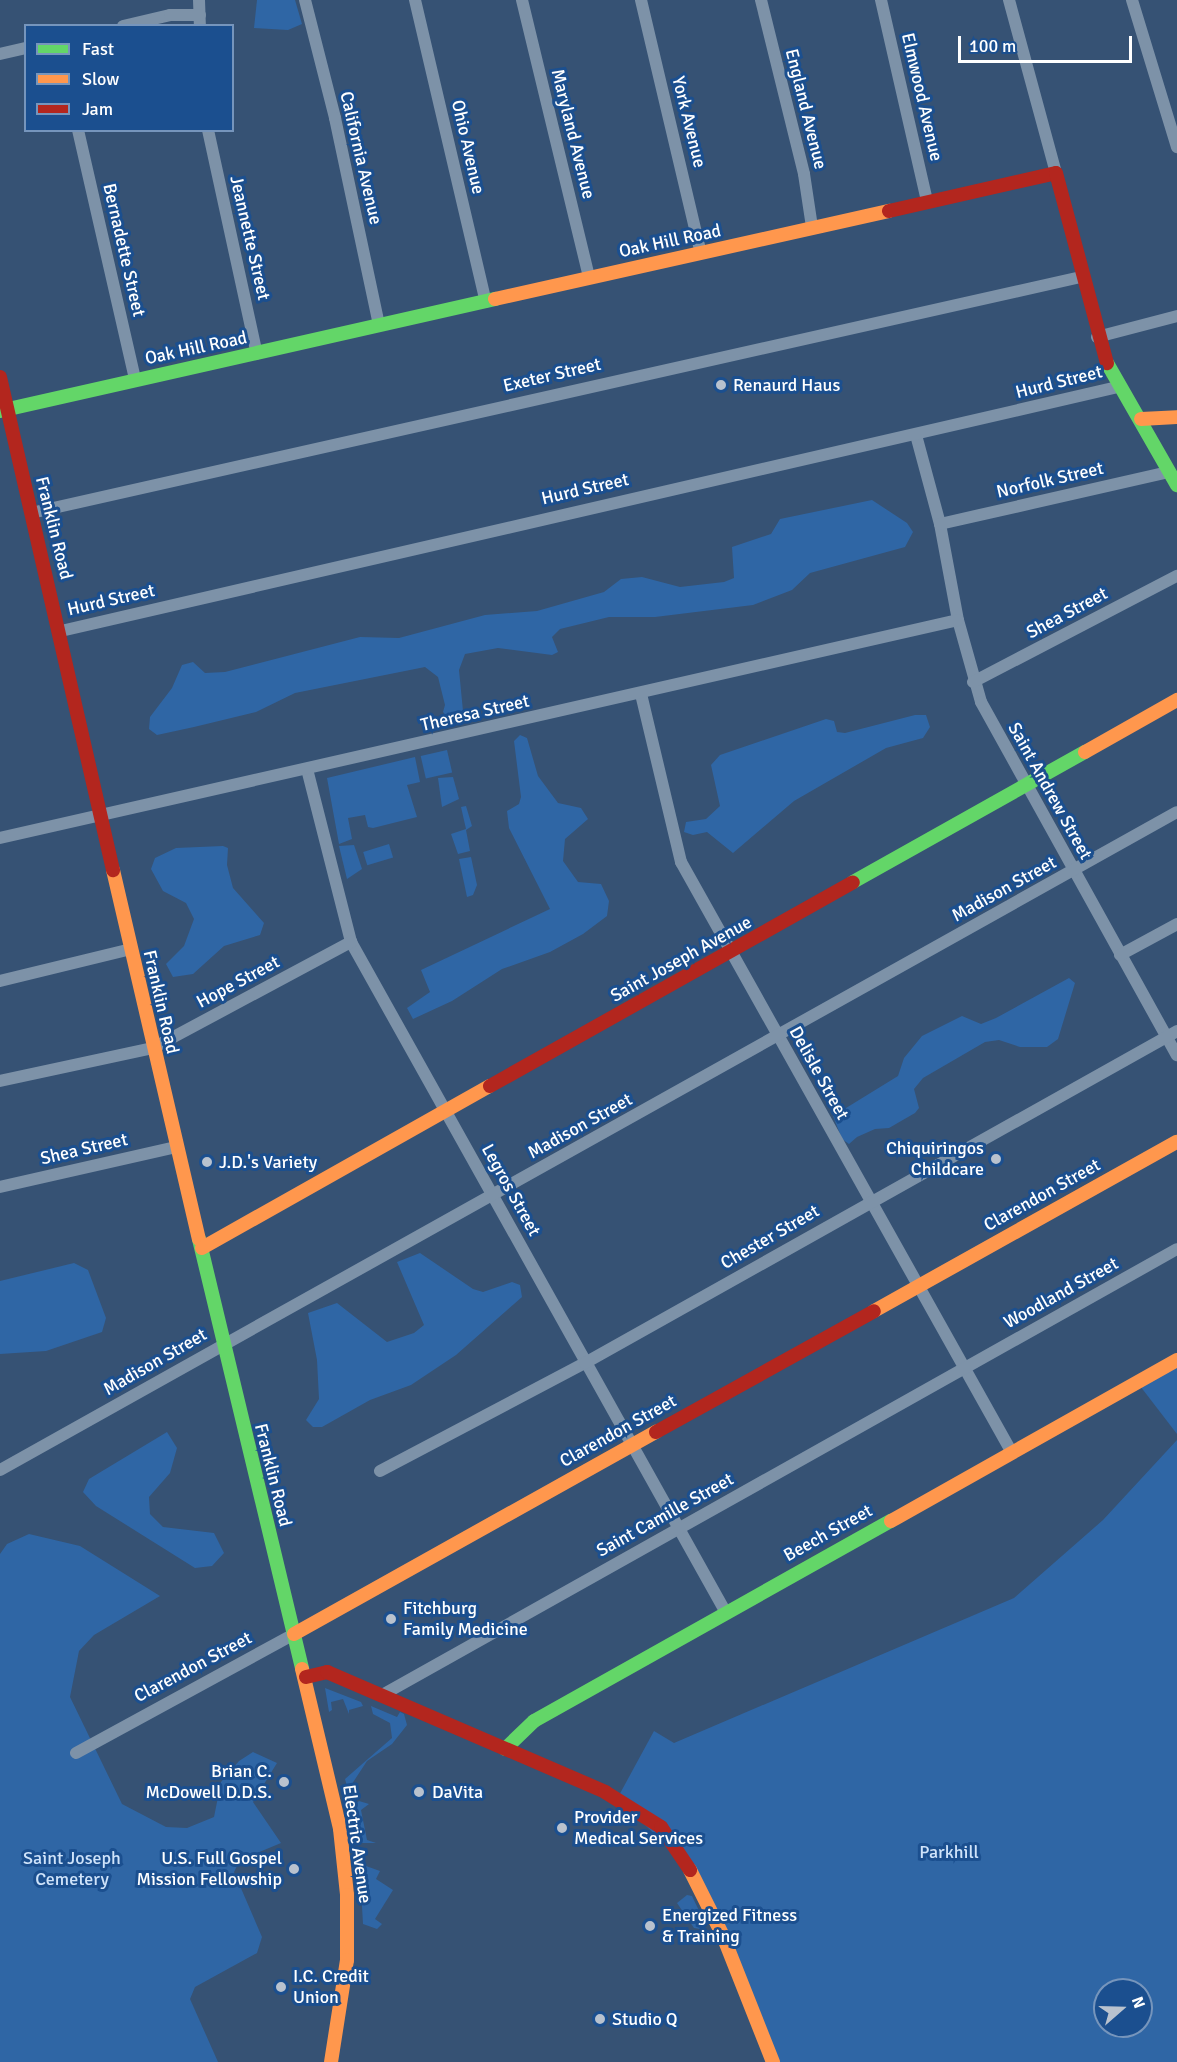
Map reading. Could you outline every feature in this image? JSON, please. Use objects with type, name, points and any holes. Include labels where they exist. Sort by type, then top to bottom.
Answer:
[{"type":"street","points":[[131,24],[164,16],[200,20],[199,0]]},
{"type":"street","name":"California Avenue","points":[[305,0],[337,128],[379,325]]},
{"type":"street","name":"Ohio Avenue","points":[[415,0],[486,302]]},
{"type":"street","name":"Maryland Avenue","points":[[522,0],[589,277]]},
{"type":"street","name":"York Avenue","points":[[641,0],[701,253]]},
{"type":"street","name":"England Avenue","points":[[761,0],[804,174],[813,228]]},
{"type":"street","name":"Elmwood Avenue","points":[[881,0],[927,201]]},
{"type":"street","points":[[1009,0],[1097,337],[1118,387],[1141,419],[1177,485]]},
{"type":"street","points":[[1132,0],[1177,147]]},
{"type":"street","points":[[0,54],[24,48]]},
{"type":"street","name":"Bernadette Street","points":[[78,132],[135,379]]},
{"type":"street","name":"Jeannette Street","points":[[208,132],[257,354]]},
{"type":"street","name":"Oak Hill Road","points":[[3,411],[135,379],[257,354],[1056,173]]},
{"type":"street","name":"Exeter Street","points":[[32,513],[1081,277]]},
{"type":"street","points":[[1097,337],[1177,316]]},
{"type":"street","name":"Franklin Road","points":[[0,377],[3,411],[32,513],[61,630],[153,1048],[294,1634]]},
{"type":"street","name":"Hurd Street","points":[[61,630],[1118,387]]},
{"type":"street","points":[[1141,419],[1177,417]]},
{"type":"street","name":"Saint Andrew Street","points":[[916,435],[940,524],[958,620],[973,682],[1025,784],[1120,956],[1172,1034],[1177,1055]]},
{"type":"street","name":"Norfolk Street","points":[[940,524],[1169,472]]},
{"type":"street","name":"Shea Street","points":[[973,682],[1177,576]]},
{"type":"street","name":"Theresa Street","points":[[0,838],[641,694],[958,620]]},
{"type":"street","name":"Delisle Street","points":[[641,694],[681,862],[1011,1451]]},
{"type":"street","name":"Saint Joseph Avenue","points":[[202,1248],[445,1110],[731,953],[1025,784],[1177,700]]},
{"type":"street","name":"Legros Street","points":[[307,769],[351,942],[725,1611]]},
{"type":"street","name":"Madison Street","points":[[0,1470],[225,1343],[495,1196],[1177,812]]},
{"type":"street","points":[[1120,956],[1177,924]]},
{"type":"street","name":"Hope Street","points":[[0,1081],[153,1048],[351,942]]},
{"type":"street","points":[[0,981],[131,949]]},
{"type":"street","name":"Chester Street","points":[[380,1471],[585,1364],[872,1200],[1172,1034]]},
{"type":"street","name":"Clarendon Street","points":[[76,1753],[294,1634],[917,1284],[1177,1142]]},
{"type":"street","name":"Shea Street","points":[[0,1187],[177,1147]]},
{"type":"street","name":"Woodland Street","points":[[963,1369],[1177,1249]]},
{"type":"street","name":"Beech Street","points":[[505,1749],[534,1721],[725,1611],[1177,1360]]},
{"type":"street","name":"Saint Camille Street","points":[[384,1694],[963,1369]]},
{"type":"street","name":"Electric Avenue","points":[[294,1634],[306,1677],[340,1829],[347,1883],[347,1964],[331,2062]]},
{"type":"street","points":[[306,1677],[327,1672],[384,1694],[605,1792],[660,1827],[687,1864],[723,1936],[773,2062]]},
{"type":"green space","points":[[257,0],[295,0],[302,24],[288,30],[254,28]]},
{"type":"green space","points":[[872,500],[907,523],[913,532],[905,547],[810,573],[792,590],[753,605],[655,617],[609,617],[560,629],[552,637],[558,652],[552,655],[498,648],[465,654],[459,670],[463,711],[458,718],[450,721],[443,712],[445,705],[438,677],[425,667],[295,693],[256,712],[194,727],[157,735],[149,729],[150,717],[172,688],[182,665],[193,662],[205,673],[225,672],[360,637],[399,638],[485,615],[537,611],[604,592],[621,579],[642,577],[680,587],[724,582],[734,578],[732,547],[771,534],[780,519]]},
{"type":"green space","points":[[915,715],[926,715],[930,727],[923,738],[886,748],[794,801],[733,853],[707,832],[693,835],[684,832],[686,822],[706,819],[720,806],[711,765],[720,755],[826,719],[834,721],[837,732],[845,733]]},
{"type":"green space","points":[[520,735],[527,738],[538,776],[558,803],[581,808],[588,819],[565,839],[563,861],[578,882],[601,884],[609,901],[607,916],[583,934],[550,952],[502,969],[452,1001],[413,1019],[407,1008],[430,992],[421,970],[550,909],[509,828],[507,811],[519,804],[521,797],[514,741]]},
{"type":"green space","points":[[447,750],[452,772],[426,778],[421,756]]},
{"type":"green space","points":[[415,757],[420,782],[407,785],[417,817],[373,828],[368,827],[365,815],[348,818],[352,839],[339,844],[327,778]]},
{"type":"green space","points":[[453,777],[459,799],[442,807],[438,778]]},
{"type":"green space","points":[[466,806],[472,826],[466,830],[470,851],[458,854],[451,834],[466,829],[461,807]]},
{"type":"green space","points":[[389,844],[393,857],[367,865],[363,852]]},
{"type":"green space","points":[[354,845],[362,869],[347,879],[339,846]]},
{"type":"green space","points":[[223,846],[228,848],[227,865],[233,888],[264,923],[260,935],[224,946],[193,974],[173,977],[166,964],[184,946],[194,919],[186,903],[163,891],[151,869],[155,858],[176,848]]},
{"type":"green space","points":[[471,857],[477,885],[473,895],[467,897],[459,859]]},
{"type":"green space","points":[[1069,978],[1075,983],[1058,1039],[1047,1047],[1020,1047],[999,1040],[985,1042],[923,1078],[914,1089],[919,1108],[915,1113],[889,1128],[875,1129],[857,1137],[849,1144],[842,1139],[833,1116],[898,1076],[904,1058],[922,1036],[962,1016],[981,1024]]},
{"type":"green space","points":[[420,1253],[473,1289],[483,1292],[512,1282],[520,1285],[522,1297],[456,1355],[411,1385],[370,1400],[322,1427],[313,1427],[306,1420],[319,1399],[317,1360],[308,1313],[337,1303],[387,1342],[414,1333],[424,1325],[397,1262]]},
{"type":"green space","points":[[74,1263],[88,1270],[106,1318],[102,1332],[46,1351],[0,1354],[0,1281]]},
{"type":"green space","points":[[1177,1360],[1177,1434],[1137,1382]]},
{"type":"green space","points":[[167,1432],[177,1448],[170,1473],[149,1497],[150,1514],[163,1527],[214,1533],[224,1553],[212,1566],[195,1568],[96,1506],[83,1492],[89,1479]]},
{"type":"green space","name":"Parkhill","points":[[1177,1440],[1177,2062],[773,2062],[687,1864],[617,1799],[654,1731],[674,1743],[1014,1598],[1103,1520]]},
{"type":"green space","name":"Saint Joseph Cemetery","points":[[29,1534],[80,1546],[160,1596],[94,1635],[79,1651],[70,1697],[122,1804],[166,1827],[187,1828],[214,1817],[221,1782],[239,1761],[253,1752],[277,1763],[253,1802],[281,1843],[240,1860],[234,1872],[262,1937],[257,1953],[195,1987],[190,1999],[218,2062],[0,2062],[0,1554],[7,1544]]},
{"type":"green space","points":[[325,1688],[361,1702],[363,1706],[349,1710],[349,1714],[343,1699],[331,1702],[332,1710],[329,1712]]},
{"type":"green space","points":[[371,1706],[397,1717],[400,1712],[404,1714],[407,1725],[392,1744],[367,1761],[348,1790],[345,1779],[392,1738],[390,1723],[373,1714]]},
{"type":"green space","points":[[359,1801],[369,1804],[361,1810],[367,1840],[376,1843],[358,1843],[351,1807]]},
{"type":"green space","points":[[366,1866],[380,1871],[376,1879],[393,1890],[375,1919],[382,1924],[377,1929],[363,1924],[360,1872]]},
{"type":"green space","points":[[687,1895],[692,1896],[702,1917],[700,1929],[694,1928],[677,1903]]},
{"type":"traffic: fast","points":[[0,411],[495,299]]},
{"type":"traffic: fast","points":[[1107,363],[1177,485]]},
{"type":"traffic: fast","points":[[853,882],[1085,752]]},
{"type":"traffic: fast","points":[[199,1239],[302,1669]]},
{"type":"traffic: fast","points":[[505,1749],[534,1721],[891,1521]]},
{"type":"traffic: slow","points":[[495,299],[889,211]]},
{"type":"traffic: slow","points":[[1141,419],[1177,417]]},
{"type":"traffic: slow","points":[[1085,752],[1177,700]]},
{"type":"traffic: slow","points":[[113,870],[199,1239]]},
{"type":"traffic: slow","points":[[202,1248],[490,1086]]},
{"type":"traffic: slow","points":[[874,1311],[1177,1142]]},
{"type":"traffic: slow","points":[[891,1521],[1177,1360]]},
{"type":"traffic: slow","points":[[294,1634],[656,1432]]},
{"type":"traffic: slow","points":[[302,1669],[340,1829],[347,1895],[347,1960],[331,2062]]},
{"type":"traffic: slow","points":[[690,1870],[723,1936],[773,2062]]},
{"type":"traffic: jam","points":[[889,211],[1056,173],[1107,363]]},
{"type":"traffic: jam","points":[[0,377],[113,870]]},
{"type":"traffic: jam","points":[[490,1086],[853,882]]},
{"type":"traffic: jam","points":[[656,1432],[874,1311]]},
{"type":"traffic: jam","points":[[306,1677],[327,1672],[605,1792],[661,1827],[690,1870]]},
{"type":"place","name":"Renaurd Haus","points":[[721,385]]},
{"type":"place","name":"Chiquiringos Childcare","points":[[996,1159]]},
{"type":"place","name":"J.D.'s Variety","points":[[207,1162]]},
{"type":"place","name":"Fitchburg Family Medicine","points":[[391,1619]]},
{"type":"place","name":"Brian C. McDowell D.D.S.","points":[[284,1782]]},
{"type":"place","name":"DaVita","points":[[419,1792]]},
{"type":"place","name":"Provider Medical Services","points":[[562,1828]]},
{"type":"place","name":"U.S. Full Gospel Mission Fellowship","points":[[294,1869]]},
{"type":"place","name":"Energized Fitness & Training","points":[[650,1926]]},
{"type":"place","name":"I.C. Credit Union","points":[[281,1987]]},
{"type":"place","name":"Studio Q","points":[[600,2019]]}]
